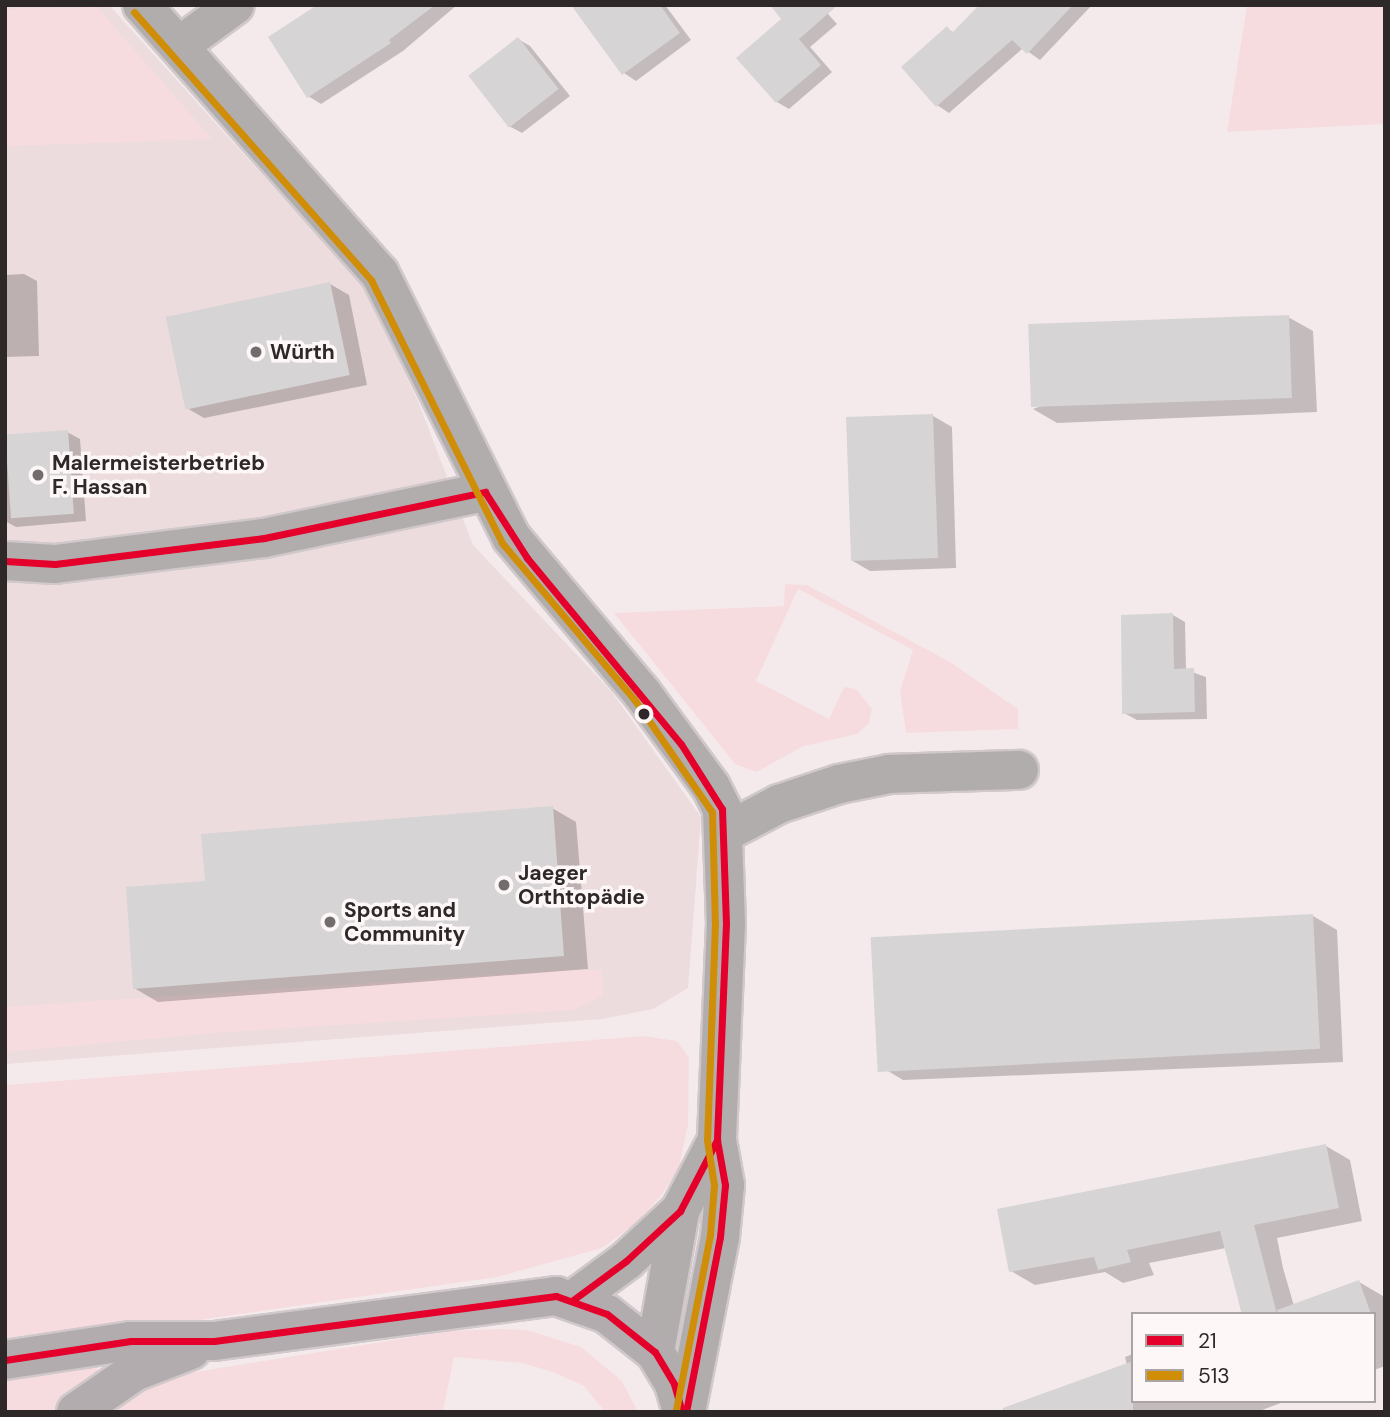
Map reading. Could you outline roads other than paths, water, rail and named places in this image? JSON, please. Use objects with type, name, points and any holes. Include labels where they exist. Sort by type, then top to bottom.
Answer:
[{"type":"highway","points":[[5,1360],[131,1341],[214,1341],[536,1297],[573,1300],[625,1325],[655,1352]]},
{"type":"highway","points":[[76,1412],[134,1372],[214,1341]]},
{"type":"street","points":[[142,5],[380,274],[485,492],[527,558],[642,693],[712,787],[726,832],[717,1140],[725,1185],[720,1237],[684,1412]]},
{"type":"street","points":[[179,46],[234,5]]},
{"type":"street","points":[[5,561],[55,564],[264,538],[485,492]]},
{"type":"street","points":[[726,832],[779,804],[839,784],[889,774],[1019,770]]},
{"type":"street","points":[[684,1412],[674,1384],[655,1352],[680,1211],[717,1140]]},
{"type":"street","points":[[573,1300],[634,1255],[680,1211]]},
{"type":"street","points":[[655,1352],[689,1307],[720,1237]]},
{"type":"place","name":"Würth","points":[[256,352]]},
{"type":"place","name":"Malermeisterbetrieb F. Hassan","points":[[38,475]]},
{"type":"place","name":"Jaeger Orthtopädie","points":[[504,885]]},
{"type":"place","name":"Sports and Community","points":[[330,922]]}]
